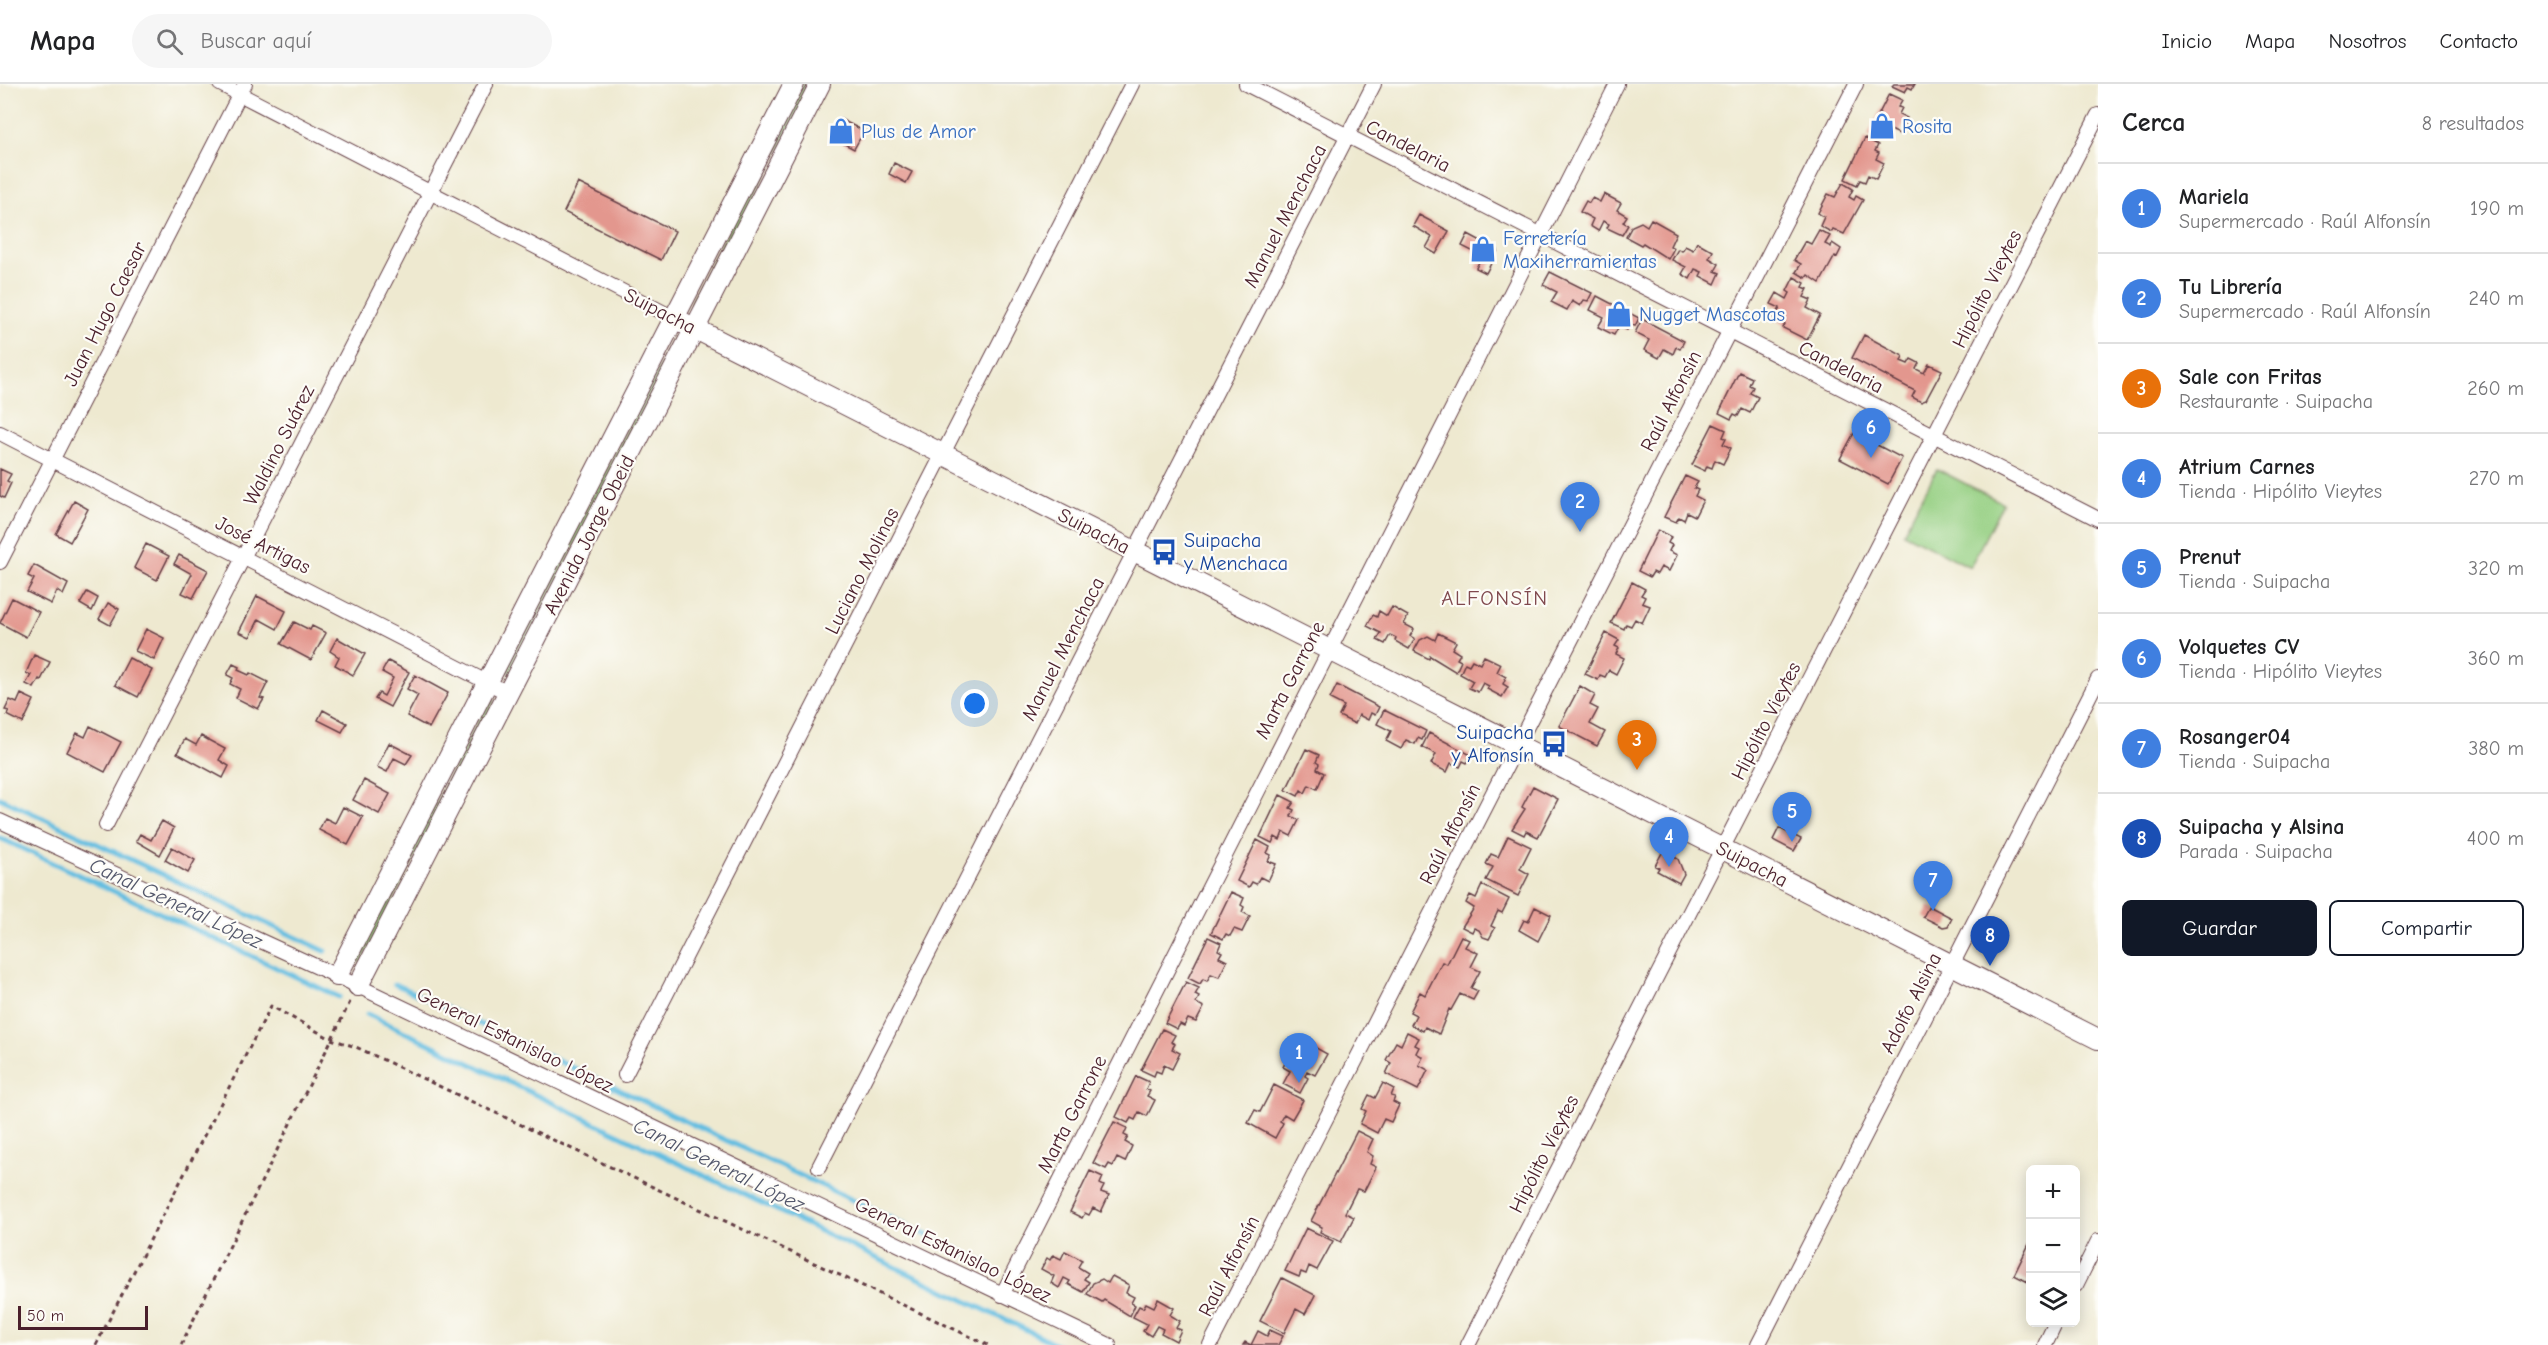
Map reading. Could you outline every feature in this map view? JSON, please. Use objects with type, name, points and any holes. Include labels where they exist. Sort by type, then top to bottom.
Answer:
[{"type":"main road","name":"Avenida Jorge Obeid","points":[[337,976],[794,84]]},
{"type":"main road","name":"Avenida Jorge Obeid","points":[[358,986],[820,84]]},
{"type":"main road","name":"Suipacha","points":[[674,318],[2098,1039]]},
{"type":"street","name":"Suipacha","points":[[220,84],[243,89],[430,192],[674,318]]},
{"type":"street","name":"Waldino Suárez","points":[[106,825],[486,84]]},
{"type":"street","name":"Luciano Molinas","points":[[626,1075],[1132,84]]},
{"type":"street","name":"Candelaria","points":[[1246,84],[2098,519]]},
{"type":"street","name":"Manuel Menchaca","points":[[819,1167],[1374,84]]},
{"type":"street","name":"Marta Garrone","points":[[1002,1295],[1327,649],[1617,84]]},
{"type":"street","name":"Raúl Alfonsín","points":[[1210,1345],[1856,84]]},
{"type":"street","name":"Juan Hugo Caesar","points":[[0,562],[243,89]]},
{"type":"street","name":"Hipólito Vieytes","points":[[1468,1345],[2098,115]]},
{"type":"street","name":"José Artigas","points":[[0,433],[508,693]]},
{"type":"street","name":"Adolfo Alsina","points":[[1758,1345],[2098,679]]},
{"type":"street","name":"General Estanislao López","points":[[0,821],[337,976],[1109,1345]]},
{"type":"street","points":[[2080,1277],[2098,1241]]},
{"type":"street","points":[[2045,1345],[2054,1327]]},
{"type":"path","points":[[96,1345],[271,1006],[331,1039],[366,1052],[988,1345]]},
{"type":"path","points":[[181,1345],[342,1016]]},
{"type":"green space","points":[[803,84],[813,84],[697,307],[692,305],[692,301]]},
{"type":"green space","points":[[676,334],[682,335],[510,673],[505,670],[505,667]]},
{"type":"green space","points":[[1937,469],[2003,503],[1970,567],[1903,533]]},
{"type":"green space","points":[[489,699],[495,700],[361,963],[357,961],[357,957]]},
{"type":"building","points":[[1894,84],[1915,84],[1912,89],[1908,87],[1905,92],[1892,86]]},
{"type":"building","points":[[1889,94],[1902,100],[1898,107],[1902,108],[1899,114],[1907,118],[1899,134],[1891,130],[1888,138],[1883,135],[1881,141],[1868,135]]},
{"type":"building","points":[[840,119],[864,131],[854,149],[831,137]]},
{"type":"building","points":[[1865,138],[1878,145],[1875,151],[1879,153],[1876,159],[1884,163],[1876,179],[1868,175],[1865,182],[1860,180],[1857,185],[1845,179]]},
{"type":"building","points":[[894,163],[912,172],[906,183],[889,174]]},
{"type":"building","points":[[578,183],[675,231],[661,260],[564,212]]},
{"type":"building","points":[[1843,183],[1853,189],[1849,197],[1854,200],[1856,196],[1863,200],[1844,234],[1833,229],[1831,232],[1820,226],[1824,217],[1818,213],[1828,194],[1835,197]]},
{"type":"building","points":[[1604,194],[1621,203],[1617,210],[1627,216],[1623,222],[1628,225],[1622,235],[1607,228],[1609,224],[1603,221],[1598,231],[1590,226],[1593,219],[1580,212],[1586,201],[1589,203],[1592,198],[1600,202]]},
{"type":"building","points":[[1419,215],[1449,231],[1436,254],[1426,248],[1432,237],[1413,226]]},
{"type":"building","points":[[1651,219],[1676,233],[1670,246],[1674,248],[1668,259],[1643,243],[1641,245],[1626,237],[1632,226],[1641,222],[1647,226]]},
{"type":"building","points":[[1819,230],[1830,236],[1825,244],[1831,247],[1832,243],[1841,249],[1820,283],[1808,275],[1806,278],[1796,272],[1801,264],[1794,260],[1805,241],[1811,244]]},
{"type":"building","points":[[1468,234],[1498,250],[1486,273],[1476,268],[1482,256],[1462,246]]},
{"type":"building","points":[[1697,242],[1713,251],[1709,258],[1719,264],[1715,271],[1720,273],[1715,284],[1700,276],[1702,272],[1695,269],[1690,279],[1682,274],[1686,267],[1672,260],[1678,249],[1682,251],[1685,246],[1693,250]]},
{"type":"building","points":[[1550,272],[1592,293],[1588,301],[1584,300],[1580,306],[1572,301],[1567,310],[1551,302],[1557,292],[1543,285]]},
{"type":"building","points":[[1794,277],[1805,283],[1803,287],[1808,289],[1804,297],[1811,300],[1807,308],[1820,315],[1807,340],[1783,328],[1785,324],[1774,319],[1780,308],[1771,304],[1777,293],[1787,299],[1790,293],[1787,291]]},
{"type":"building","points":[[1597,296],[1639,318],[1635,326],[1630,324],[1627,330],[1619,326],[1614,335],[1598,327],[1604,317],[1590,310]]},
{"type":"building","points":[[1642,319],[1684,341],[1680,349],[1676,347],[1673,354],[1664,349],[1659,358],[1644,350],[1649,340],[1635,333]]},
{"type":"building","points":[[1864,335],[1903,356],[1901,361],[1908,364],[1911,359],[1919,363],[1916,369],[1924,373],[1929,364],[1942,370],[1926,400],[1921,402],[1912,397],[1915,391],[1852,358]]},
{"type":"building","points":[[1739,372],[1752,378],[1749,385],[1753,387],[1750,393],[1758,397],[1750,413],[1742,409],[1738,416],[1734,414],[1731,419],[1719,413]]},
{"type":"building","points":[[1713,424],[1726,430],[1723,444],[1731,448],[1723,464],[1715,460],[1712,468],[1707,466],[1705,471],[1692,465]]},
{"type":"building","points":[[1854,433],[1902,458],[1888,484],[1840,459]]},
{"type":"building","points":[[0,469],[11,474],[7,481],[11,483],[4,498],[0,496]]},
{"type":"building","points":[[1685,476],[1698,482],[1694,488],[1698,490],[1695,496],[1703,500],[1695,516],[1687,512],[1684,520],[1679,517],[1676,522],[1664,517]]},
{"type":"building","points":[[74,501],[88,509],[70,542],[56,534]]},
{"type":"building","points":[[1658,530],[1671,537],[1668,543],[1672,545],[1669,551],[1677,555],[1669,571],[1661,567],[1657,574],[1653,572],[1650,577],[1638,571]]},
{"type":"building","points":[[146,544],[169,556],[157,580],[134,568]]},
{"type":"building","points":[[179,555],[208,570],[193,598],[182,593],[192,574],[174,564]]},
{"type":"building","points":[[34,565],[68,584],[63,595],[57,591],[51,604],[27,592],[34,579],[28,576]]},
{"type":"building","points":[[1632,582],[1645,589],[1641,595],[1645,597],[1642,603],[1650,606],[1642,623],[1635,619],[1631,626],[1626,624],[1624,629],[1611,623]]},
{"type":"building","points":[[87,592],[98,598],[92,611],[80,604]]},
{"type":"building","points":[[257,596],[286,611],[277,629],[259,619],[250,637],[239,632]]},
{"type":"building","points":[[12,598],[39,612],[26,637],[0,623]]},
{"type":"building","points":[[108,603],[119,609],[110,625],[99,619]]},
{"type":"building","points":[[1392,607],[1408,616],[1404,624],[1414,629],[1410,636],[1415,639],[1409,649],[1395,641],[1396,638],[1390,635],[1385,644],[1377,640],[1381,633],[1367,626],[1373,615],[1377,617],[1379,611],[1387,616]]},
{"type":"building","points":[[294,622],[310,630],[312,626],[326,633],[311,660],[281,644]]},
{"type":"building","points":[[146,629],[164,638],[154,660],[135,651]]},
{"type":"building","points":[[1438,633],[1456,642],[1452,649],[1460,654],[1457,659],[1461,661],[1456,672],[1430,656],[1429,659],[1414,651],[1420,640],[1428,636],[1435,640]]},
{"type":"building","points":[[1606,633],[1619,640],[1615,646],[1619,648],[1616,654],[1624,658],[1616,674],[1609,670],[1605,677],[1600,675],[1598,680],[1585,674]]},
{"type":"building","points":[[337,638],[365,654],[353,675],[335,665],[339,657],[330,651]]},
{"type":"building","points":[[34,655],[50,662],[34,688],[26,684],[31,675],[26,673]]},
{"type":"building","points":[[1484,656],[1501,664],[1497,672],[1506,677],[1503,684],[1508,687],[1502,697],[1487,689],[1489,686],[1483,683],[1478,692],[1469,688],[1473,681],[1460,674],[1465,663],[1469,665],[1472,660],[1480,664]]},
{"type":"building","points":[[129,658],[152,670],[138,697],[115,685]]},
{"type":"building","points":[[388,661],[409,672],[390,707],[375,699],[379,693],[384,696],[393,678],[382,672]]},
{"type":"building","points":[[233,664],[239,667],[238,670],[268,682],[260,698],[264,699],[258,709],[236,698],[240,689],[230,684],[233,678],[227,675]]},
{"type":"building","points":[[415,675],[448,693],[429,728],[407,716],[418,695],[407,689]]},
{"type":"building","points":[[1337,685],[1379,707],[1375,715],[1371,713],[1368,720],[1359,715],[1355,724],[1339,716],[1344,706],[1330,699]]},
{"type":"building","points":[[1580,686],[1595,695],[1590,705],[1598,709],[1590,724],[1605,732],[1597,746],[1559,726]]},
{"type":"building","points":[[21,694],[34,700],[23,723],[7,715],[9,711],[5,710],[10,700],[17,703]]},
{"type":"building","points":[[323,710],[347,723],[342,732],[318,720]]},
{"type":"building","points":[[1384,710],[1426,731],[1422,740],[1418,738],[1415,744],[1406,740],[1401,749],[1386,741],[1391,731],[1377,724]]},
{"type":"building","points":[[90,726],[121,742],[105,772],[67,752],[77,733],[85,737]]},
{"type":"building","points":[[1429,733],[1471,755],[1467,763],[1463,761],[1460,767],[1451,763],[1447,772],[1431,764],[1436,754],[1422,747]]},
{"type":"building","points":[[201,736],[225,749],[219,760],[229,766],[223,778],[177,753],[185,739],[196,745]]},
{"type":"building","points":[[389,743],[412,755],[406,764],[394,758],[387,772],[377,767]]},
{"type":"building","points":[[1306,749],[1319,755],[1316,762],[1319,764],[1317,769],[1324,773],[1317,789],[1309,785],[1305,793],[1301,790],[1298,796],[1286,790]]},
{"type":"building","points":[[364,780],[390,794],[379,814],[353,800]]},
{"type":"building","points":[[1533,786],[1558,799],[1538,837],[1526,831],[1524,835],[1512,829],[1525,809],[1522,807]]},
{"type":"building","points":[[1280,795],[1294,802],[1290,808],[1294,810],[1291,816],[1299,820],[1291,836],[1283,832],[1280,840],[1275,837],[1272,843],[1260,837]]},
{"type":"building","points":[[343,807],[363,817],[348,845],[319,830],[325,818],[335,823]]},
{"type":"building","points":[[162,821],[174,828],[160,855],[136,841],[140,834],[151,840]]},
{"type":"building","points":[[1779,828],[1801,839],[1794,851],[1773,840]]},
{"type":"building","points":[[1508,836],[1531,847],[1520,869],[1529,874],[1518,896],[1486,880],[1493,867],[1486,864],[1491,854],[1498,857]]},
{"type":"building","points":[[1257,840],[1270,847],[1267,853],[1271,855],[1268,861],[1276,864],[1268,881],[1260,877],[1256,884],[1252,882],[1249,887],[1237,881]]},
{"type":"building","points":[[172,847],[195,860],[188,873],[165,860]]},
{"type":"building","points":[[1663,851],[1678,859],[1684,874],[1679,883],[1657,871],[1659,868],[1655,866]]},
{"type":"building","points":[[1482,885],[1509,899],[1502,913],[1498,911],[1491,926],[1495,928],[1489,939],[1483,937],[1479,930],[1474,928],[1472,932],[1462,927],[1474,908],[1466,903],[1470,895],[1476,898]]},
{"type":"building","points":[[1231,892],[1244,898],[1241,905],[1244,907],[1242,912],[1250,916],[1242,932],[1234,929],[1230,936],[1226,934],[1223,939],[1211,933]]},
{"type":"building","points":[[1929,906],[1952,918],[1948,926],[1943,927],[1923,917]]},
{"type":"building","points":[[1535,907],[1551,915],[1538,941],[1519,930],[1524,920],[1528,922]]},
{"type":"building","points":[[1461,936],[1469,940],[1465,947],[1478,953],[1471,967],[1480,971],[1471,988],[1478,991],[1473,1000],[1460,994],[1451,1010],[1449,1009],[1439,1034],[1425,1027],[1423,1031],[1411,1025],[1416,1015],[1410,1012],[1420,992],[1425,995],[1442,962],[1447,964]]},
{"type":"building","points":[[1208,937],[1221,943],[1218,950],[1222,952],[1219,957],[1227,961],[1219,977],[1211,974],[1207,981],[1203,979],[1200,984],[1188,978]]},
{"type":"building","points":[[1186,982],[1199,988],[1195,995],[1199,997],[1196,1003],[1204,1007],[1196,1022],[1188,1019],[1184,1026],[1180,1024],[1177,1029],[1165,1023]]},
{"type":"building","points":[[1162,1029],[1175,1035],[1171,1042],[1175,1044],[1172,1049],[1180,1053],[1172,1069],[1164,1065],[1161,1073],[1156,1071],[1154,1076],[1141,1070]]},
{"type":"building","points":[[1407,1032],[1419,1038],[1415,1045],[1419,1047],[1416,1053],[1423,1057],[1419,1065],[1428,1070],[1418,1090],[1386,1074],[1391,1063],[1386,1060],[1396,1042],[1401,1045]]},
{"type":"building","points":[[1296,1043],[1306,1049],[1309,1044],[1327,1054],[1315,1075],[1307,1071],[1305,1076],[1308,1078],[1300,1093],[1283,1084],[1290,1071],[1283,1067]]},
{"type":"building","points":[[1136,1076],[1149,1082],[1146,1089],[1150,1091],[1147,1096],[1155,1100],[1147,1116],[1139,1112],[1135,1120],[1131,1118],[1128,1123],[1116,1117]]},
{"type":"building","points":[[1383,1083],[1394,1089],[1391,1096],[1395,1097],[1393,1102],[1399,1105],[1391,1122],[1384,1119],[1377,1133],[1360,1124],[1366,1111],[1362,1109],[1369,1095],[1375,1098]]},
{"type":"building","points":[[1274,1085],[1303,1100],[1292,1119],[1284,1114],[1280,1121],[1283,1123],[1275,1138],[1248,1123],[1255,1110],[1260,1112]]},
{"type":"building","points":[[1114,1122],[1127,1128],[1124,1135],[1128,1137],[1125,1142],[1132,1146],[1125,1162],[1117,1158],[1113,1166],[1109,1164],[1106,1169],[1093,1163]]},
{"type":"building","points":[[1357,1131],[1373,1139],[1367,1152],[1373,1156],[1370,1164],[1376,1167],[1364,1191],[1357,1189],[1345,1213],[1354,1217],[1341,1242],[1320,1232],[1322,1227],[1311,1221]]},
{"type":"building","points":[[1090,1171],[1103,1177],[1100,1184],[1104,1186],[1101,1192],[1109,1195],[1101,1212],[1093,1208],[1089,1215],[1085,1213],[1082,1218],[1070,1212]]},
{"type":"building","points":[[1306,1228],[1333,1241],[1317,1270],[1309,1266],[1306,1274],[1301,1272],[1299,1277],[1285,1271]]},
{"type":"building","points":[[2026,1250],[2026,1281],[2014,1275]]},
{"type":"building","points":[[1065,1251],[1082,1260],[1078,1267],[1088,1273],[1084,1279],[1089,1282],[1083,1292],[1068,1284],[1070,1281],[1064,1278],[1059,1288],[1051,1283],[1054,1276],[1041,1269],[1047,1258],[1050,1260],[1053,1255],[1061,1259]]},
{"type":"building","points":[[1112,1276],[1129,1285],[1126,1293],[1134,1297],[1131,1303],[1135,1305],[1130,1316],[1104,1300],[1102,1302],[1087,1294],[1093,1283],[1102,1279],[1108,1283]]},
{"type":"building","points":[[1282,1278],[1315,1295],[1305,1314],[1296,1309],[1284,1333],[1260,1321]]},
{"type":"building","points":[[1158,1299],[1174,1308],[1170,1315],[1180,1321],[1176,1328],[1181,1330],[1176,1341],[1161,1333],[1163,1329],[1157,1326],[1151,1336],[1143,1331],[1147,1324],[1133,1317],[1139,1306],[1143,1308],[1146,1303],[1154,1307]]},
{"type":"building","points":[[1270,1330],[1283,1336],[1278,1345],[1251,1345],[1258,1331],[1267,1336]]},
{"type":"waterway","name":"Canal General López","points":[[0,798],[325,951]]},
{"type":"waterway","name":"Canal General López","points":[[0,838],[339,997]]},
{"type":"waterway","name":"Canal General López","points":[[395,984],[990,1265]]},
{"type":"waterway","name":"Canal General López","points":[[367,1014],[1058,1345]]},
{"type":"place","name":"Rosita","points":[[1882,126]]},
{"type":"place","name":"Plus de Amor","points":[[841,131]]},
{"type":"place","name":"Ferretería Maxiherramientas","points":[[1483,249]]},
{"type":"place","name":"Nugget Mascotas","points":[[1619,314]]},
{"type":"place","name":"Volquetes CV","points":[[1871,458]]},
{"type":"place","name":"Tu Librería","points":[[1580,532]]},
{"type":"place","name":"Suipacha y Menchaca","points":[[1164,552]]},
{"type":"place","name":"Suipacha y Alfonsín","points":[[1554,744]]},
{"type":"place","name":"Sale con Fritas","points":[[1637,770]]},
{"type":"place","name":"Prenut","points":[[1792,842]]},
{"type":"place","name":"Atrium Carnes","points":[[1669,867]]},
{"type":"place","name":"Rosanger04","points":[[1933,911]]},
{"type":"place","name":"Suipacha y Alsina","points":[[1990,966]]},
{"type":"place","name":"Mariela","points":[[1299,1083]]},
{"type":"district","name":"ALFONSÍN","points":[[1495,598]]}]
